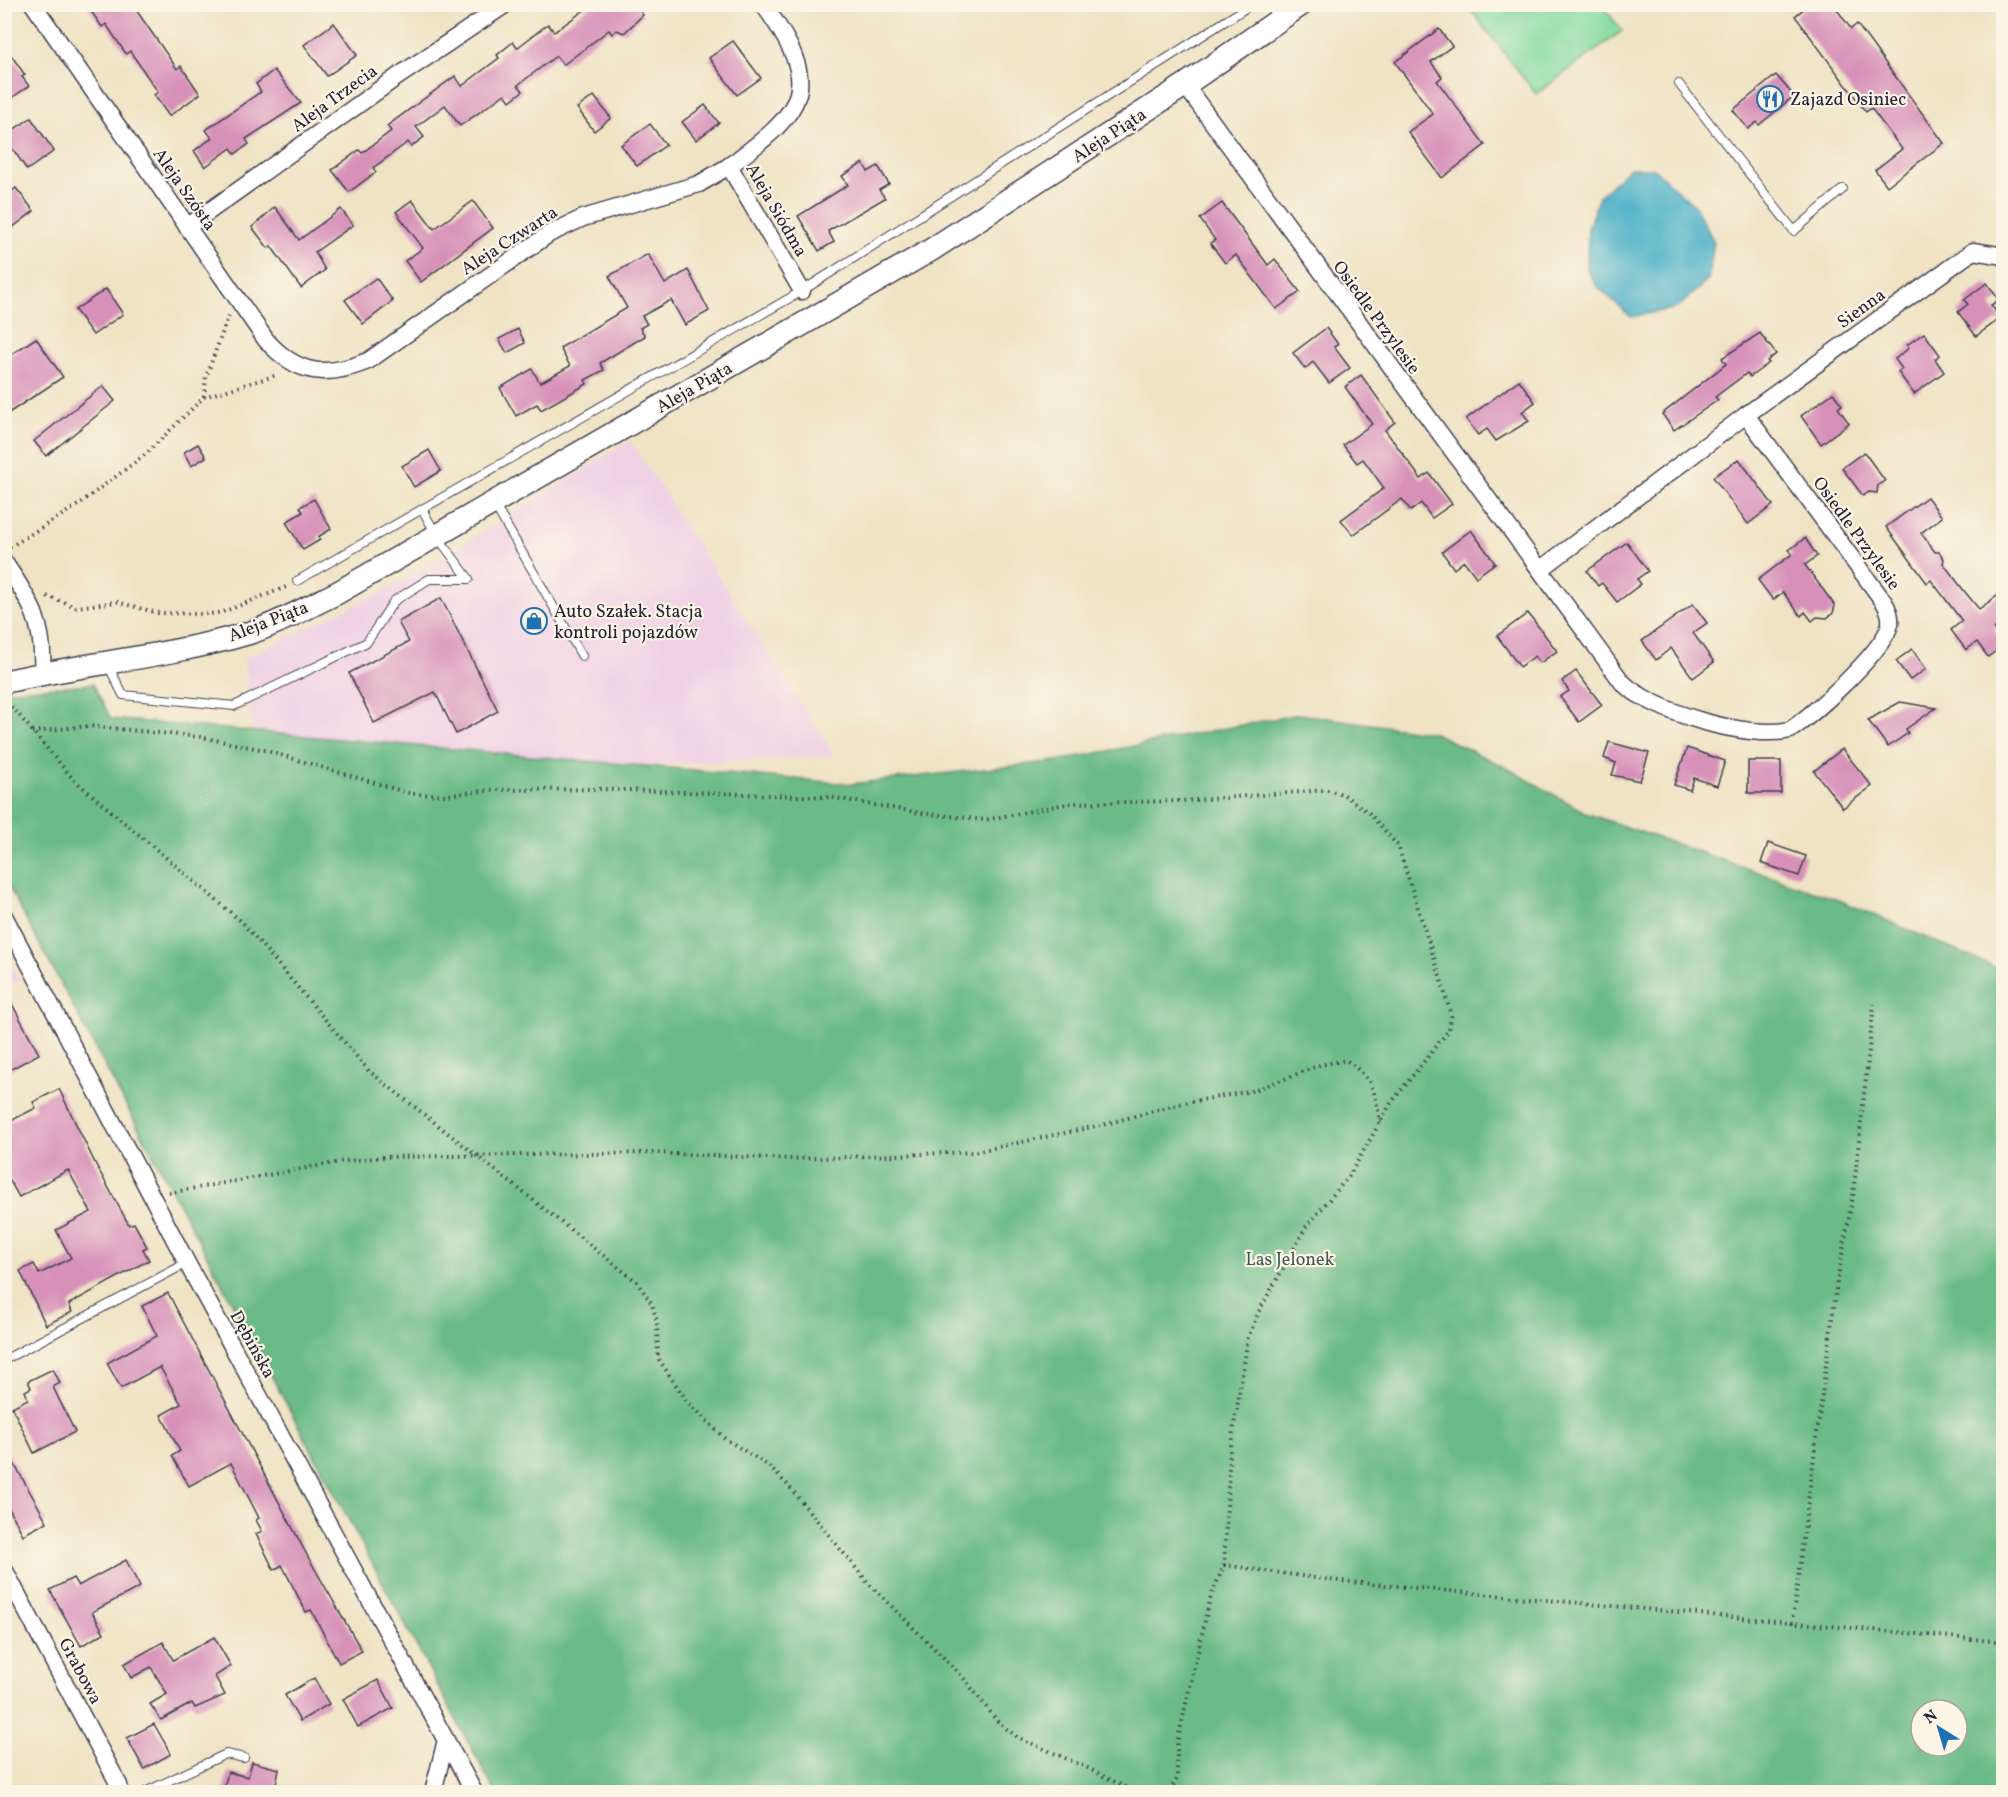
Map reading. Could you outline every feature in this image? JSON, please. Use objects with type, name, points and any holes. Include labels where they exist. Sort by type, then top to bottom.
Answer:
[{"type":"street","name":"Aleja Szósta","points":[[33,4],[236,297],[278,353],[307,369],[324,372]]},
{"type":"street","name":"Aleja Trzecia","points":[[187,227],[406,71],[506,4]]},
{"type":"street","name":"Aleja Siódma","points":[[763,4],[793,50],[800,79],[800,91],[795,104],[774,129],[729,166],[802,291]]},
{"type":"street","name":"Aleja Piąta","points":[[4,682],[42,673],[159,654],[251,632],[338,593],[931,250],[1185,85],[1302,4]]},
{"type":"street","name":"Osiedle Przylesie","points":[[1185,85],[1622,682],[1634,693],[1698,720],[1732,729],[1780,732],[1801,723],[1839,689],[1879,642],[1890,626],[1890,615],[1884,602],[1746,415]]},
{"type":"street","name":"Aleja Czwarta","points":[[324,372],[347,370],[368,361],[533,244],[566,225],[592,215],[699,184],[729,166]]},
{"type":"street","name":"Sienna","points":[[1746,415],[1973,251],[2004,256]]},
{"type":"street","points":[[1541,569],[1746,415]]},
{"type":"street","points":[[4,562],[36,613],[42,639],[42,673]]},
{"type":"street","name":"Dębińska","points":[[4,916],[151,1196],[474,1792]]},
{"type":"street","name":"Grabowa","points":[[4,1569],[119,1785],[120,1792]]},
{"type":"street","points":[[433,1792],[446,1740]]},
{"type":"lane","points":[[297,581],[802,291],[1252,4]]},
{"type":"lane","points":[[1679,84],[1794,231],[1843,189]]},
{"type":"lane","points":[[494,503],[582,656]]},
{"type":"lane","points":[[107,663],[123,695],[234,706],[367,642],[394,601],[429,579],[469,579],[437,536],[422,509]]},
{"type":"lane","points":[[4,1360],[187,1263]]},
{"type":"lane","points":[[145,1792],[226,1754],[244,1758]]},
{"type":"path","points":[[204,397],[206,376],[236,297]]},
{"type":"path","points":[[13,546],[75,507],[146,454],[204,397],[286,372]]},
{"type":"path","points":[[42,594],[76,607],[117,602],[158,613],[210,614],[260,598],[297,581]]},
{"type":"path","points":[[4,697],[73,779],[242,922],[369,1071],[637,1282],[652,1304],[657,1322],[658,1358],[686,1400],[724,1438],[766,1464],[788,1484],[869,1584],[962,1676],[998,1722],[1017,1737],[1090,1769],[1134,1792]]},
{"type":"path","points":[[32,732],[88,726],[201,737],[264,750],[412,794],[446,795],[492,790],[600,789],[829,797],[921,813],[985,820],[1071,803],[1183,801],[1327,790],[1343,794],[1369,813],[1398,846],[1451,1016],[1449,1030],[1391,1103],[1349,1176],[1306,1227],[1258,1313],[1248,1338],[1230,1451],[1224,1564],[1210,1599],[1177,1743],[1177,1779],[1169,1792]]},
{"type":"path","points":[[1792,1623],[1837,1282],[1853,1196],[1874,1004]]},
{"type":"path","points":[[151,1196],[345,1161],[474,1154],[652,1154],[792,1159],[974,1152],[1102,1125],[1179,1104],[1256,1090],[1320,1065],[1346,1060],[1366,1074],[1377,1100],[1380,1124]]},
{"type":"path","points":[[1224,1564],[1330,1580],[2004,1642]]},
{"type":"shaded area","name":"Auto Szałek. Stacja kontroli pojazdów","points":[[630,441],[835,756],[588,768],[254,743],[244,658],[398,584]]},
{"type":"shaded area","points":[[5,952],[20,980],[4,988]]},
{"type":"green space","points":[[1467,5],[1602,5],[1622,31],[1536,94]]},
{"type":"green space","name":"Las Jelonek","points":[[93,684],[111,719],[851,784],[1057,761],[1299,714],[1434,733],[1507,768],[1588,814],[1839,900],[2003,971],[2003,1792],[495,1792],[5,880],[4,691]]},
{"type":"water","points":[[1629,168],[1654,169],[1695,206],[1714,242],[1708,280],[1677,308],[1631,317],[1596,285],[1587,270],[1588,228],[1599,197]]},
{"type":"building","points":[[86,4],[132,4],[177,69],[181,66],[200,94],[169,116],[154,95],[158,92],[130,51],[126,54],[106,24],[102,27]]},
{"type":"building","points":[[593,4],[635,4],[643,15],[624,33],[617,30],[612,34],[609,30],[563,65],[556,56],[518,85],[523,91],[510,101],[505,94],[460,126],[445,105],[416,127],[424,137],[411,147],[408,142],[373,168],[376,172],[349,192],[332,170],[359,150],[362,153],[391,131],[387,126],[455,76],[462,86],[499,58],[497,55],[513,42],[517,48],[548,24],[554,32]]},
{"type":"building","points":[[1810,4],[1833,4],[1851,29],[1857,24],[1944,143],[1887,186],[1875,170],[1902,149],[1871,108],[1866,112],[1795,16]]},
{"type":"building","points":[[334,23],[357,55],[327,76],[304,45]]},
{"type":"building","points":[[1439,29],[1452,46],[1431,62],[1442,77],[1437,81],[1485,145],[1442,178],[1408,132],[1433,114],[1395,62]]},
{"type":"building","points":[[733,41],[761,78],[737,95],[709,58]]},
{"type":"building","points":[[4,45],[25,75],[22,77],[29,86],[4,103]]},
{"type":"building","points":[[274,70],[301,103],[246,139],[249,144],[235,154],[231,148],[205,167],[194,151],[212,138],[206,130],[261,92],[256,84]]},
{"type":"building","points":[[1776,75],[1794,96],[1759,125],[1757,122],[1748,129],[1733,110]]},
{"type":"building","points":[[594,96],[611,118],[594,131],[577,108]]},
{"type":"building","points":[[705,105],[719,123],[696,140],[682,122]]},
{"type":"building","points":[[31,118],[54,151],[27,170],[4,136]]},
{"type":"building","points":[[650,124],[666,145],[637,166],[621,145]]},
{"type":"building","points":[[863,163],[868,172],[878,166],[889,184],[879,190],[885,198],[828,231],[834,242],[819,251],[798,216],[848,185],[842,176]]},
{"type":"building","points":[[16,188],[34,211],[4,234],[4,197]]},
{"type":"building","points":[[412,200],[434,229],[473,201],[493,228],[421,282],[405,261],[423,248],[396,212]]},
{"type":"building","points":[[1222,203],[1268,265],[1275,259],[1300,292],[1276,309],[1236,255],[1225,263],[1210,243],[1215,240],[1200,219]]},
{"type":"building","points":[[275,207],[299,240],[341,209],[353,225],[315,252],[325,270],[301,288],[271,246],[268,248],[252,227]]},
{"type":"building","points":[[648,254],[665,284],[688,270],[709,311],[685,325],[671,300],[642,316],[647,324],[640,328],[645,336],[600,363],[604,370],[585,380],[587,384],[541,410],[537,404],[516,416],[500,388],[532,369],[540,383],[570,366],[560,348],[627,308],[609,276]]},
{"type":"building","points":[[376,278],[393,301],[363,324],[345,300]]},
{"type":"building","points":[[1987,283],[1999,300],[1991,305],[2001,318],[1976,336],[1958,312],[1968,304],[1964,300]]},
{"type":"building","points":[[106,289],[123,314],[93,335],[75,310]]},
{"type":"building","points":[[1326,328],[1338,344],[1334,347],[1350,368],[1329,383],[1313,362],[1305,369],[1293,353]]},
{"type":"building","points":[[518,329],[525,343],[507,353],[499,339]]},
{"type":"building","points":[[1760,333],[1776,354],[1767,361],[1769,363],[1750,377],[1747,373],[1715,397],[1718,400],[1674,430],[1662,414],[1726,364],[1722,358]]},
{"type":"building","points":[[1924,333],[1940,355],[1935,359],[1944,372],[1914,394],[1898,372],[1902,369],[1895,359],[1909,348],[1907,345]]},
{"type":"building","points":[[36,338],[63,377],[4,416],[4,359]]},
{"type":"building","points":[[1361,375],[1395,422],[1385,430],[1421,479],[1429,473],[1452,504],[1432,518],[1421,503],[1411,511],[1402,499],[1353,535],[1341,520],[1384,488],[1363,459],[1357,463],[1343,445],[1372,424],[1345,387]]},
{"type":"building","points":[[1519,380],[1535,402],[1522,412],[1529,421],[1496,441],[1487,429],[1478,435],[1466,419]]},
{"type":"building","points":[[103,386],[115,401],[46,456],[34,441]]},
{"type":"building","points":[[1833,393],[1842,405],[1838,408],[1849,423],[1821,444],[1801,416]]},
{"type":"building","points":[[198,444],[206,457],[191,466],[184,452]]},
{"type":"building","points":[[429,450],[441,471],[414,487],[402,466]]},
{"type":"building","points":[[1864,452],[1885,481],[1878,485],[1877,493],[1869,492],[1863,496],[1842,468]]},
{"type":"building","points":[[1739,459],[1773,505],[1748,524],[1713,477]]},
{"type":"building","points":[[1927,497],[1942,517],[1921,533],[1935,552],[1939,552],[1944,559],[1943,563],[1965,592],[1979,609],[2004,591],[2004,622],[1994,629],[2004,645],[1988,657],[1977,642],[1966,650],[1951,630],[1962,621],[1931,580],[1927,583],[1886,527]]},
{"type":"building","points":[[314,499],[331,529],[318,537],[320,540],[303,550],[286,522],[303,512],[300,507]]},
{"type":"building","points":[[1471,530],[1495,563],[1476,577],[1464,561],[1454,569],[1442,552]]},
{"type":"building","points":[[1805,538],[1817,556],[1805,565],[1835,606],[1833,613],[1827,618],[1817,617],[1812,621],[1805,612],[1801,616],[1783,592],[1773,600],[1758,580],[1792,554],[1789,550]]},
{"type":"building","points":[[1627,542],[1648,571],[1637,579],[1641,584],[1617,602],[1602,583],[1598,586],[1587,571]]},
{"type":"building","points":[[441,598],[498,711],[456,734],[435,692],[374,723],[349,673],[409,642],[398,622]]},
{"type":"building","points":[[1693,604],[1707,623],[1693,633],[1714,662],[1693,678],[1671,648],[1656,660],[1642,641]]},
{"type":"building","points":[[1528,613],[1557,651],[1540,663],[1535,656],[1520,667],[1497,636]]},
{"type":"building","points":[[1912,649],[1926,669],[1910,680],[1896,661]]},
{"type":"building","points":[[1576,671],[1602,705],[1579,722],[1560,697],[1569,691],[1562,681]]},
{"type":"building","points":[[1900,702],[1936,708],[1906,729],[1908,733],[1888,747],[1868,720]]},
{"type":"building","points":[[1609,742],[1649,753],[1640,781],[1612,775],[1616,763],[1604,758]]},
{"type":"building","points":[[1687,748],[1725,761],[1717,786],[1694,778],[1690,790],[1674,785]]},
{"type":"building","points":[[1842,749],[1872,786],[1843,808],[1814,771]]},
{"type":"building","points":[[1748,761],[1781,761],[1781,793],[1748,793]]},
{"type":"building","points":[[1768,843],[1806,856],[1799,876],[1761,863]]},
{"type":"building","points":[[4,989],[39,1054],[4,1073]]},
{"type":"building","points":[[59,1089],[96,1165],[129,1225],[134,1223],[147,1247],[143,1249],[149,1260],[69,1304],[72,1312],[46,1325],[20,1271],[34,1264],[39,1274],[71,1258],[56,1230],[91,1212],[68,1170],[19,1197],[4,1170],[4,1124],[36,1108],[33,1102]]},
{"type":"building","points":[[168,1293],[308,1557],[362,1651],[339,1663],[311,1610],[306,1612],[282,1565],[274,1570],[256,1534],[262,1531],[256,1520],[259,1518],[231,1463],[189,1486],[172,1456],[180,1451],[161,1415],[181,1404],[160,1367],[121,1388],[107,1363],[157,1336],[142,1306]]},
{"type":"building","points":[[53,1369],[60,1383],[53,1387],[75,1432],[34,1453],[12,1407],[28,1399],[25,1391],[31,1388],[28,1381]]},
{"type":"building","points":[[4,1446],[47,1522],[23,1535],[4,1499]]},
{"type":"building","points":[[126,1560],[140,1587],[92,1612],[104,1633],[81,1646],[50,1590],[73,1578],[78,1586]]},
{"type":"building","points":[[214,1637],[231,1666],[215,1676],[225,1695],[195,1708],[192,1703],[161,1720],[150,1704],[167,1694],[151,1667],[131,1678],[124,1664],[163,1642],[173,1660]]},
{"type":"building","points":[[314,1678],[329,1704],[300,1721],[285,1695]]},
{"type":"building","points":[[378,1680],[393,1708],[358,1727],[343,1699]]},
{"type":"building","points":[[154,1724],[171,1754],[144,1769],[127,1738]]},
{"type":"building","points":[[252,1762],[279,1769],[276,1784],[285,1787],[284,1792],[223,1792],[228,1772],[248,1777]]},
{"type":"place","name":"Zajazd Osiniec","points":[[1770,99]]},
{"type":"place","name":"Auto Szałek. Stacja kontroli pojazdów","points":[[534,621]]}]
